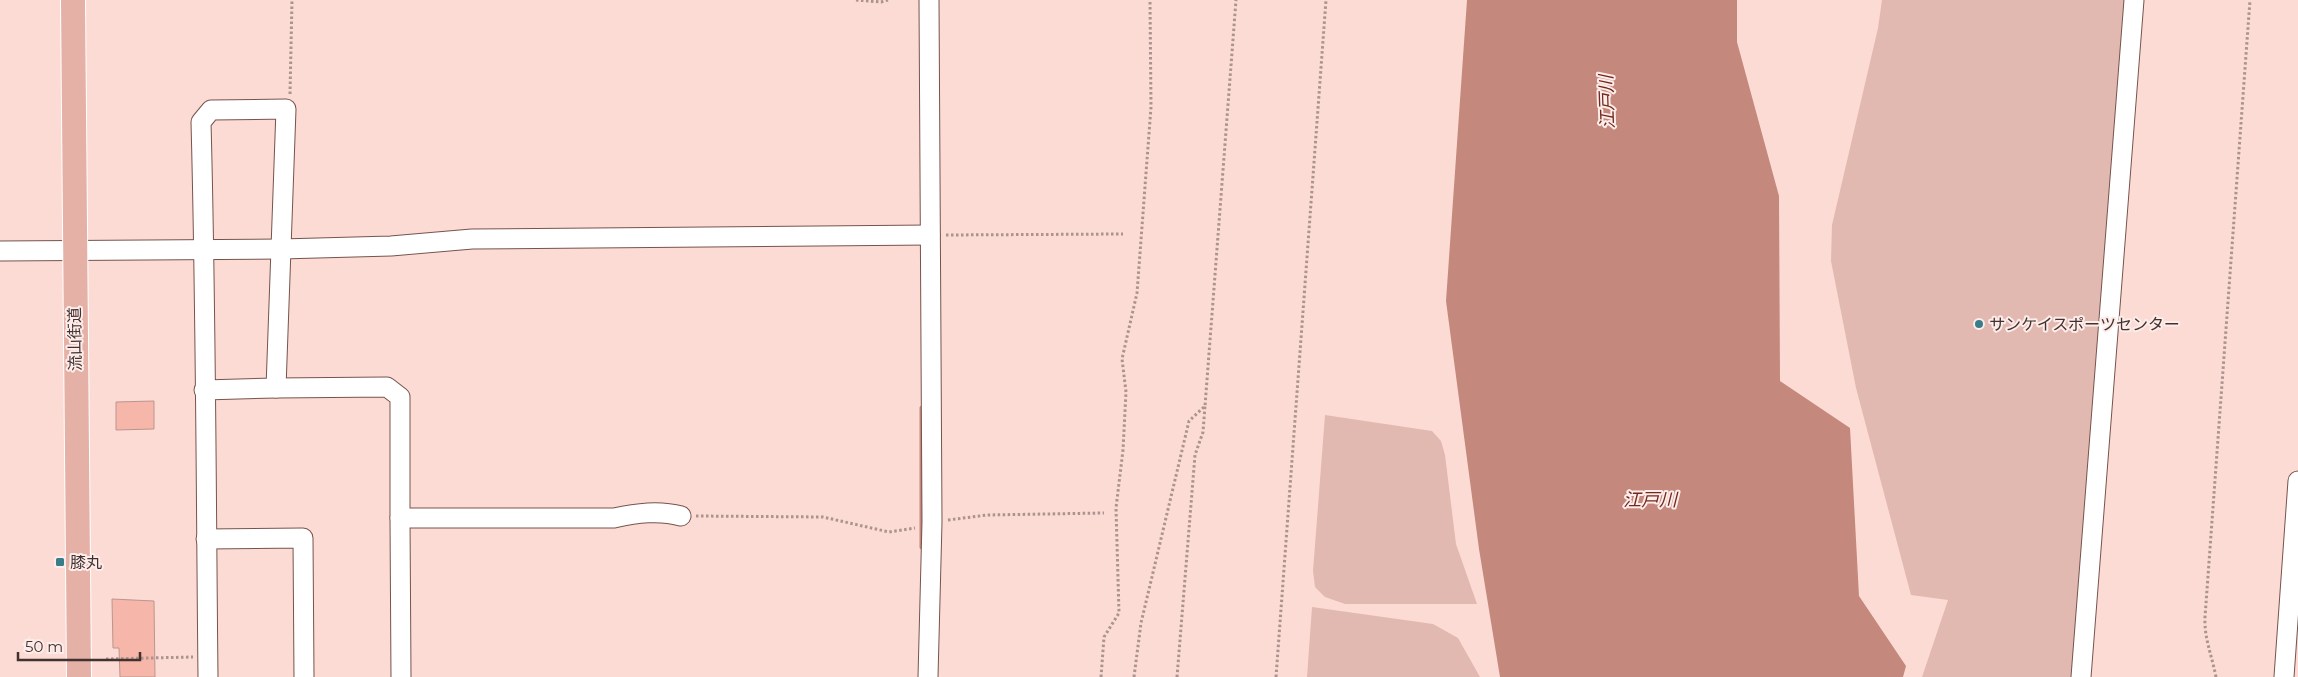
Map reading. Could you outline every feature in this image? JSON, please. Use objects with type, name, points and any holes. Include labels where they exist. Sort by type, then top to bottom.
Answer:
[{"type":"main road","name":"流山街道","points":[[73,0],[79,677]]},
{"type":"street","points":[[928,677],[932,522],[923,236],[929,0]]},
{"type":"street","points":[[2082,677],[2134,0]]},
{"type":"street","points":[[208,677],[204,250],[200,122],[211,110],[286,109],[276,388]]},
{"type":"street","points":[[0,250],[280,249],[391,246],[472,239],[923,236]]},
{"type":"street","points":[[204,390],[388,387],[400,397],[402,677]]},
{"type":"street","points":[[2284,677],[2298,481]]},
{"type":"street","points":[[400,518],[614,518],[636,513],[668,513],[681,516]]},
{"type":"street","points":[[206,538],[303,538],[304,677]]},
{"type":"path","points":[[286,109],[290,102],[292,0]]},
{"type":"path","points":[[856,0],[881,2],[888,0]]},
{"type":"path","points":[[1101,677],[1104,638],[1119,613],[1116,508],[1124,450],[1126,392],[1122,360],[1137,293],[1151,107],[1150,0]]},
{"type":"path","points":[[1176,677],[1195,455],[1203,432],[1236,0]]},
{"type":"path","points":[[1276,677],[1326,0]]},
{"type":"path","points":[[2216,677],[2210,648],[2204,636],[2250,0]]},
{"type":"path","points":[[923,236],[1122,234]]},
{"type":"path","points":[[1134,677],[1141,623],[1189,421],[1205,406]]},
{"type":"path","points":[[681,516],[823,517],[889,532],[907,530],[932,522],[987,515],[1104,513]]},
{"type":"path","points":[[106,659],[208,657]]},
{"type":"shaded area","name":"サンケイスポーツセンター","points":[[1882,0],[2137,0],[2087,677],[1922,677],[1948,600],[1911,595],[1856,388],[1831,261],[1832,225],[1878,28]]},
{"type":"shaded area","points":[[1325,415],[1432,431],[1441,441],[1445,455],[1456,544],[1477,604],[1345,604],[1325,597],[1315,587],[1313,571]]},
{"type":"shaded area","points":[[1312,607],[1433,624],[1458,638],[1480,677],[1307,677]]},
{"type":"water","name":"江戸川","points":[[1467,0],[1737,0],[1737,42],[1779,196],[1780,381],[1850,428],[1859,596],[1906,666],[1903,677],[1500,677],[1479,549],[1446,301]]},
{"type":"building","points":[[154,401],[154,429],[116,430],[116,402]]},
{"type":"building","points":[[112,599],[154,601],[155,677],[120,677],[119,648],[113,648]]},
{"type":"waterway","points":[[922,408],[922,547]]},
{"type":"place","name":"サンケイスポーツセンター","points":[[1979,324]]},
{"type":"place","name":"膝丸","points":[[60,562]]}]
